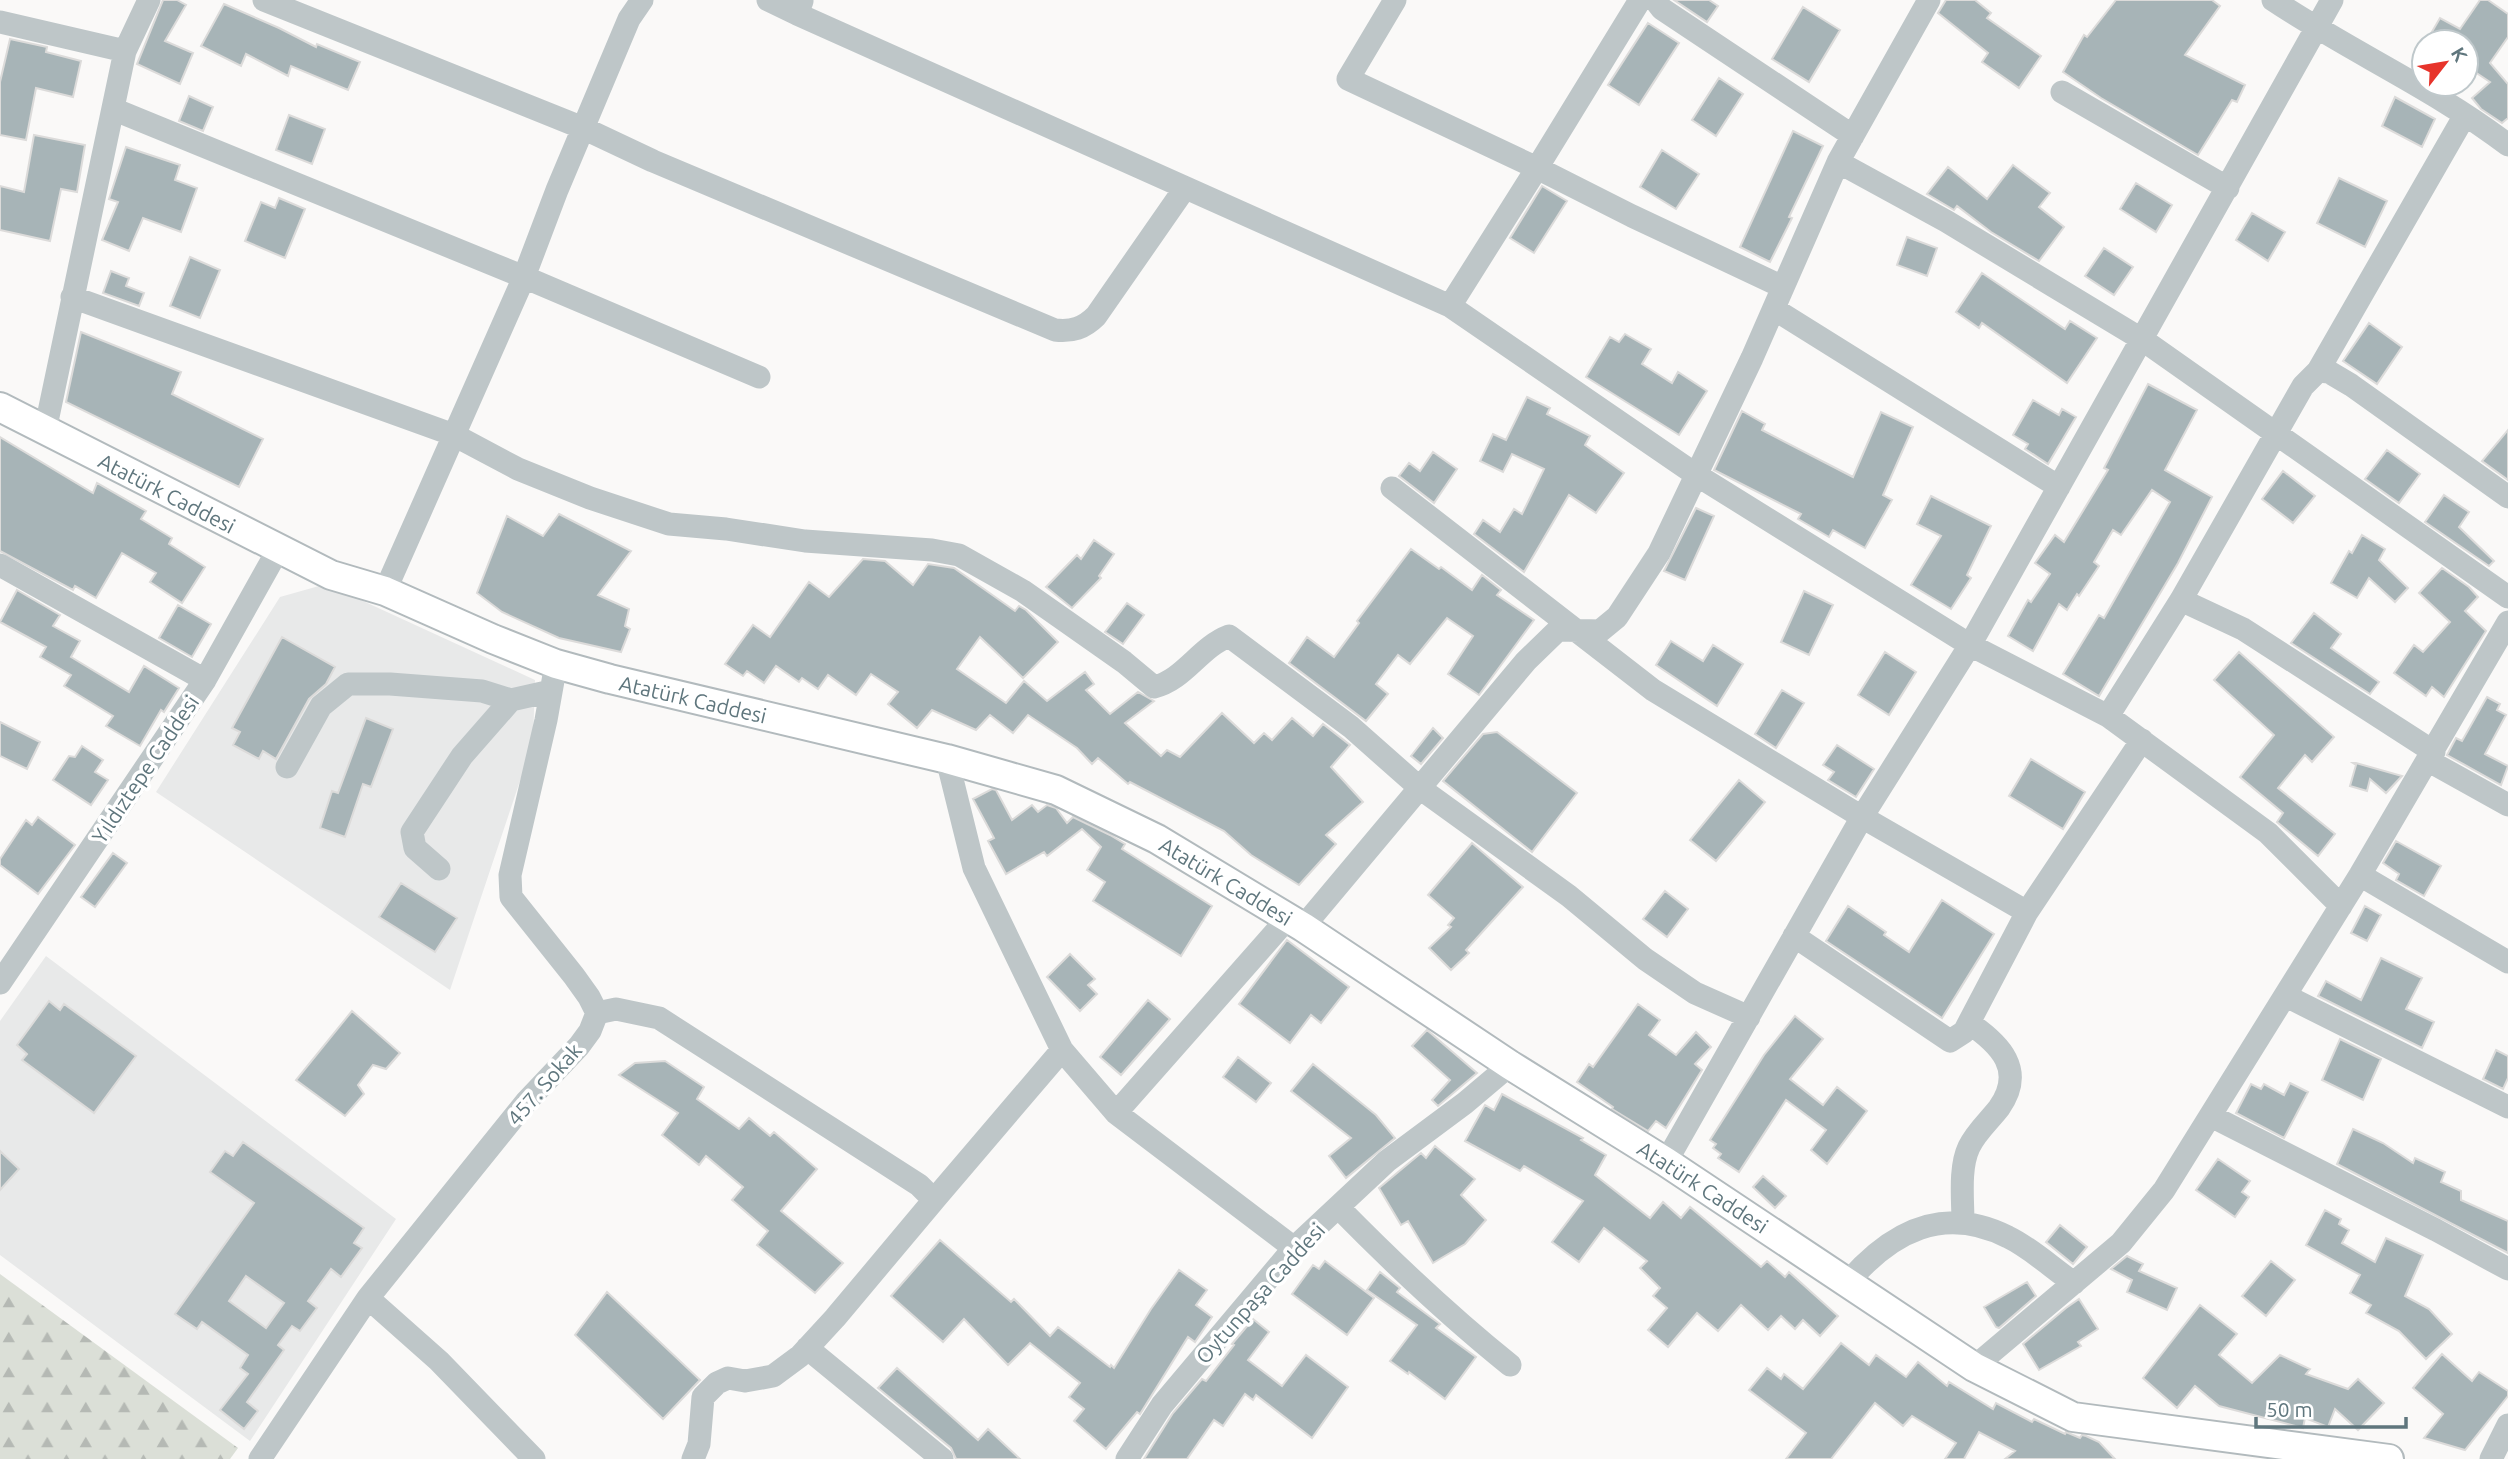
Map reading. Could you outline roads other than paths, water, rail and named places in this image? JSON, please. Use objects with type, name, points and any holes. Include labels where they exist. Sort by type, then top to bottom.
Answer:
[{"type":"main road","name":"Atatürk Caddesi","points":[[0,407],[331,575],[385,591],[556,664],[623,683],[947,759],[1056,790],[1157,839],[1295,922],[1510,1065],[1666,1162],[1974,1367],[2073,1417],[2389,1459]]},
{"type":"street","points":[[45,431],[125,51],[149,0]]},
{"type":"street","points":[[264,0],[583,128],[666,167],[1055,330],[1082,327],[1096,316],[1185,188]]},
{"type":"street","points":[[385,591],[524,277],[629,19],[642,0]]},
{"type":"street","points":[[768,0],[800,7],[1185,188],[1450,306],[1695,474],[1969,645],[2108,716],[2268,833],[2341,906]]},
{"type":"street","points":[[1395,0],[1348,79],[1783,287]]},
{"type":"street","points":[[1450,306],[1640,0]]},
{"type":"street","points":[[1655,0],[1662,9],[1853,136]]},
{"type":"street","points":[[1116,1113],[1421,789],[1526,661],[1558,630],[1600,631],[1617,617],[1659,553],[1774,309],[1838,162],[1929,0]]},
{"type":"street","points":[[2273,0],[2316,29],[2465,115],[2508,145]]},
{"type":"street","points":[[1666,1162],[1862,817],[1969,645],[2060,487],[2332,0]]},
{"type":"street","points":[[0,22],[125,51]]},
{"type":"street","points":[[2062,92],[2228,188]]},
{"type":"street","points":[[113,109],[524,277],[759,377]]},
{"type":"street","points":[[2108,716],[2181,600],[2303,386],[2318,371],[2465,115]]},
{"type":"street","points":[[1838,162],[1946,221],[2143,340],[2508,597]]},
{"type":"street","points":[[72,297],[454,435],[517,469],[590,498],[669,524],[726,529],[805,541],[932,550],[958,555],[1023,591],[1154,687],[1167,684],[1217,641],[1229,636],[1351,727],[1421,789],[1570,896],[1655,965],[1695,993],[1749,1017]]},
{"type":"street","points":[[1774,309],[2060,487]]},
{"type":"street","points":[[2318,371],[2329,372],[2351,385],[2508,497]]},
{"type":"street","points":[[1392,488],[1579,630],[1653,690],[1862,817],[2027,912]]},
{"type":"street","name":"Yıldıztepe Caddesi","points":[[2,977],[205,680],[279,548]]},
{"type":"street","points":[[0,565],[205,680]]},
{"type":"street","points":[[2181,600],[2244,629],[2508,805]]},
{"type":"street","points":[[1974,1367],[2121,1243],[2147,1214],[2360,875],[2508,622]]},
{"type":"street","points":[[556,664],[510,875],[511,897],[574,976],[597,1013],[616,1009],[659,1018],[919,1185],[934,1200]]},
{"type":"street","points":[[287,767],[321,706],[348,684],[390,684],[482,691],[511,700],[551,691]]},
{"type":"street","points":[[439,869],[415,848],[412,832],[462,756],[511,700]]},
{"type":"street","points":[[1794,936],[1950,1041],[1964,1032],[2027,912],[2142,740]]},
{"type":"street","points":[[947,759],[974,868],[1062,1050],[1116,1113],[1294,1248]]},
{"type":"street","points":[[2360,875],[2508,962]]},
{"type":"street","points":[[2286,996],[2508,1107]]},
{"type":"street","name":"457. Sokak","points":[[260,1459],[368,1298],[526,1102],[579,1046],[590,1031],[597,1013]]},
{"type":"street","points":[[1963,1223],[1963,1188],[1968,1149],[1976,1134],[2007,1094],[2010,1080],[2007,1060],[2000,1048],[1969,1023]]},
{"type":"street","points":[[693,1459],[699,1444],[703,1397],[728,1378],[746,1381],[774,1376],[807,1348],[1062,1050]]},
{"type":"street","name":"Oytunpaşa Caddesi","points":[[1127,1459],[1162,1405],[1294,1248],[1387,1161],[1465,1103],[1510,1065]]},
{"type":"street","points":[[2211,1116],[2508,1269]]},
{"type":"street","points":[[1338,1207],[1400,1269],[1510,1365]]},
{"type":"street","points":[[1848,1282],[1867,1260],[1893,1239],[1927,1226],[1963,1223],[1988,1228],[2010,1238],[2074,1283]]},
{"type":"street","points":[[368,1298],[439,1361],[534,1459]]},
{"type":"street","points":[[807,1348],[942,1459]]},
{"type":"street","points":[[2491,1459],[2508,1424]]}]
